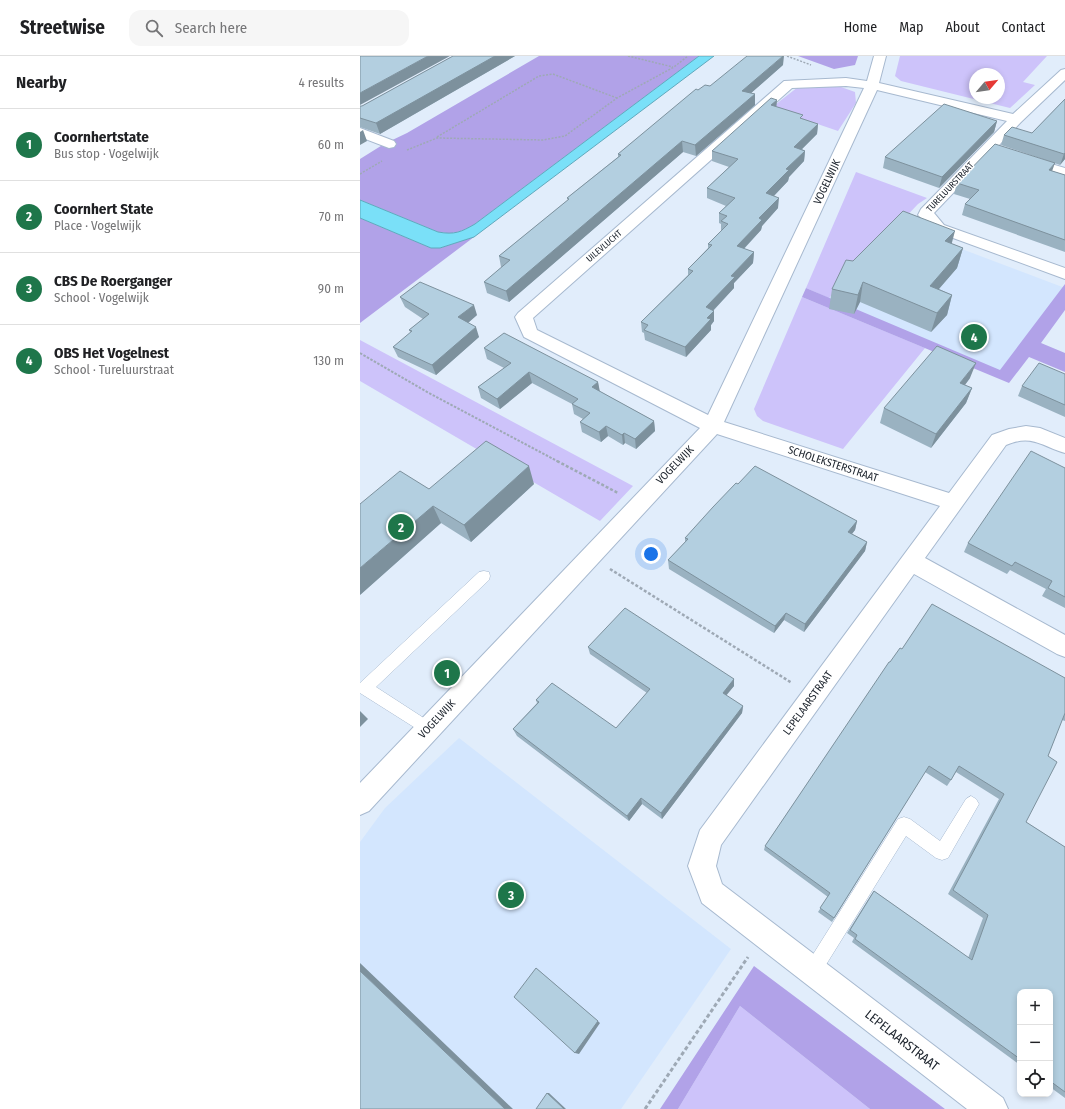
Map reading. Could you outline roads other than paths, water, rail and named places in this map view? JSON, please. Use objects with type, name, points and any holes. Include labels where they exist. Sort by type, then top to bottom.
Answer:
[{"type":"street","name":"VOGELWIJK","points":[[360,802],[638,504],[713,426],[872,84],[880,56]]},
{"type":"street","name":"TURELUURSTRAAT","points":[[1065,73],[1016,119],[1000,151],[926,212],[926,215],[939,228],[1065,274]]},
{"type":"street","name":"UILEVLUCHT","points":[[713,426],[530,333],[524,317],[789,84],[846,82],[872,84]]},
{"type":"street","points":[[872,84],[1016,119]]},
{"type":"street","points":[[360,132],[389,144]]},
{"type":"street","points":[[1000,151],[1065,174]]},
{"type":"street","name":"SCHOLEKSTERSTRAAT","points":[[713,426],[953,502]]},
{"type":"street","points":[[1065,446],[1040,434],[1028,432],[1011,435],[999,440],[911,561],[1065,647]]},
{"type":"street","name":"LEPELAARSTRAAT","points":[[911,561],[709,839],[702,866],[712,893],[992,1109]]},
{"type":"lane","points":[[428,729],[365,688],[484,576]]},
{"type":"lane","points":[[813,970],[904,825],[942,852],[970,804]]},
{"type":"water","points":[[699,56],[714,56],[474,237],[440,248],[431,248],[360,218],[360,200],[438,232],[453,233],[466,229],[475,224]]},
{"type":"place","name":"OBS Het Vogelnest","points":[[974,337]]},
{"type":"place","name":"Coornhert State","points":[[401,527]]},
{"type":"place","name":"Coornhertstate","points":[[447,673]]},
{"type":"place","name":"CBS De Roerganger","points":[[511,895]]}]
